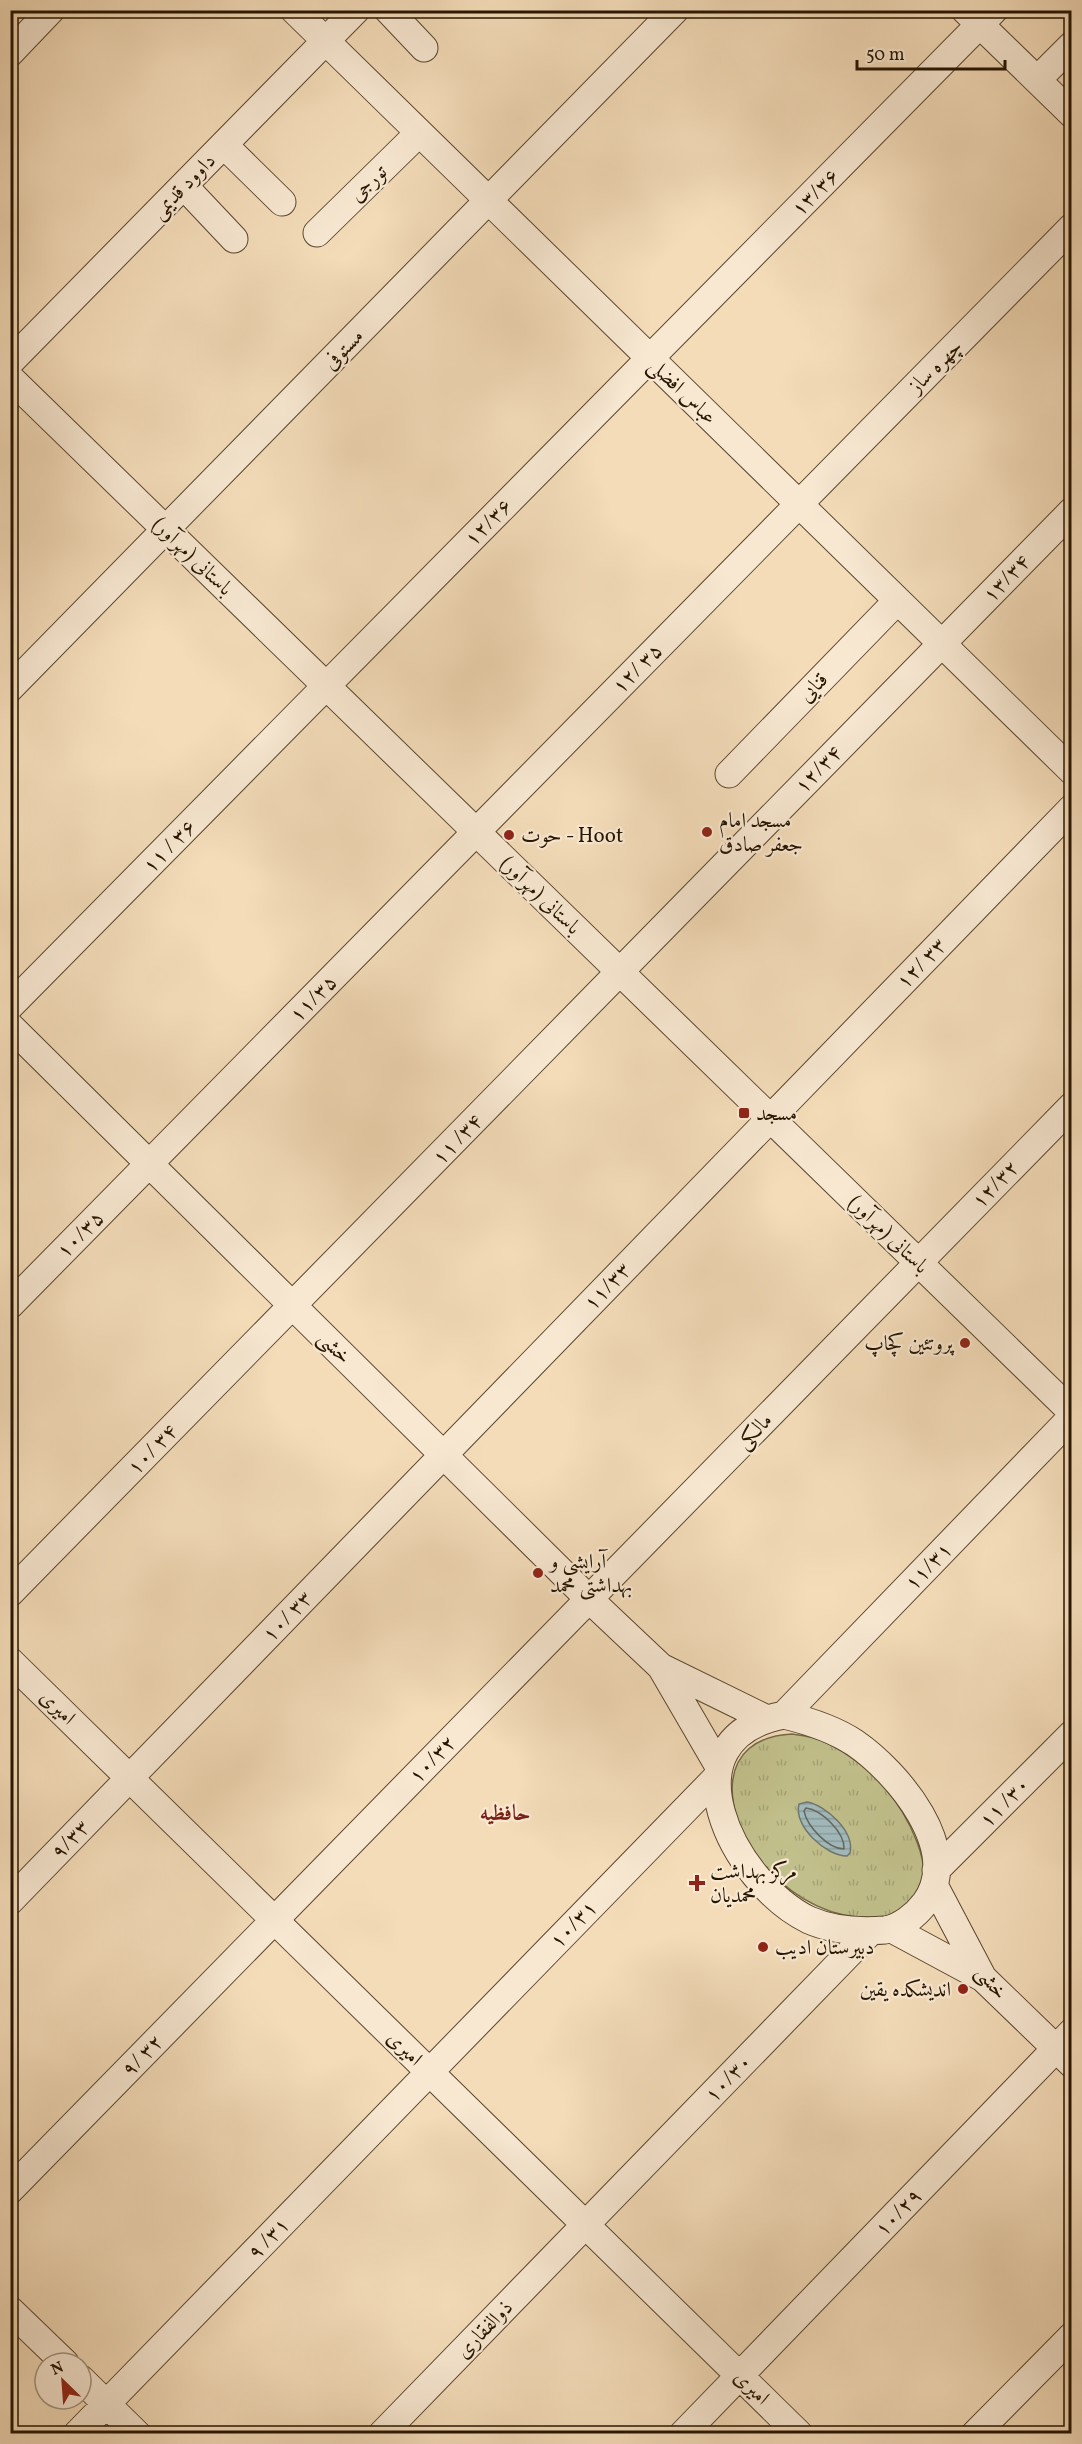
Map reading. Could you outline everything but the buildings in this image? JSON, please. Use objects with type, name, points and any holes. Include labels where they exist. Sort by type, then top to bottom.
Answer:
[{"type":"street","points":[[10,53],[51,10]]},
{"type":"street","name":"عباس افضلی","points":[[294,10],[1071,771]]},
{"type":"street","name":"داوود قدیمی","points":[[10,362],[356,10]]},
{"type":"street","points":[[388,10],[424,48]]},
{"type":"street","name":"مستوفی","points":[[10,688],[675,10]]},
{"type":"street","points":[[980,15],[1037,80],[1071,114]]},
{"type":"street","name":"۱۳/۳۶","points":[[650,359],[980,15]]},
{"type":"street","points":[[1037,80],[1071,45]]},
{"type":"street","name":"تورجی","points":[[317,233],[419,133]]},
{"type":"street","points":[[224,145],[282,202]]},
{"type":"street","points":[[184,186],[234,239]]},
{"type":"street","name":"چهره ساز","points":[[798,504],[1071,227]]},
{"type":"street","name":"۱۲/۳۶","points":[[327,686],[650,359]]},
{"type":"street","name":"باستانی (مهرآور)","points":[[10,378],[1071,1412]]},
{"type":"street","name":"۱۲/ ۳۵","points":[[476,832],[798,504]]},
{"type":"street","name":"۱۳/۳۴","points":[[941,644],[1071,512]]},
{"type":"street","name":"قنایی","points":[[729,774],[897,601]]},
{"type":"street","name":"۱۲/۳۴","points":[[620,972],[941,644]]},
{"type":"street","name":"۱۱ / ۳۶","points":[[10,1006],[327,686]]},
{"type":"street","name":"۱۲/ ۳۳","points":[[770,1118],[1071,808]]},
{"type":"street","name":"۱۱/۳۵","points":[[150,1164],[476,832]]},
{"type":"street","name":"۱۱ /۳۴","points":[[293,1306],[620,972]]},
{"type":"street","name":"خشی","points":[[10,1026],[589,1599],[661,1667],[717,1771]]},
{"type":"street","name":"۱۲/۳۲","points":[[918,1263],[1071,1106]]},
{"type":"street","name":"۱۱/۳۳","points":[[444,1454],[770,1118]]},
{"type":"street","name":"۱۰/۳۵","points":[[10,1305],[150,1164]]},
{"type":"street","name":"مالکی","points":[[589,1599],[918,1263]]},
{"type":"street","name":"۱۰/ ۳۴","points":[[10,1593],[293,1306]]},
{"type":"street","name":"۱۱/۳۱","points":[[775,1717],[1071,1417]]},
{"type":"street","name":"۱۰/ ۳۳","points":[[130,1778],[444,1454]]},
{"type":"street","name":"۱۰/۳۲","points":[[274,1920],[589,1599]]},
{"type":"street","name":"امیری","points":[[10,1661],[799,2433]]},
{"type":"street","name":"خشی","points":[[661,1667],[775,1717]]},
{"type":"street","points":[[881,1930],[919,1911],[935,1877],[933,1848],[927,1828],[906,1789],[889,1771],[856,1744],[840,1734],[806,1720],[775,1717],[750,1726],[732,1740],[717,1771],[726,1827],[736,1850],[757,1878],[778,1898],[811,1920],[846,1929],[881,1930],[983,1978]]},
{"type":"street","name":"۱۱ /۳۰","points":[[935,1877],[1071,1734]]},
{"type":"street","name":"۱۰/۳۱","points":[[429,2072],[717,1771]]},
{"type":"street","name":"۹/۳۳","points":[[10,1901],[130,1778]]},
{"type":"street","name":"خشی","points":[[935,1877],[983,1978],[1066,2048]]},
{"type":"street","name":"۹/ ۳۲","points":[[10,2190],[274,1920]]},
{"type":"street","name":"۱۰/۳۰","points":[[586,2225],[881,1930]]},
{"type":"street","name":"۱۰/۲۹","points":[[683,2433],[1066,2048]]},
{"type":"street","name":"۹ /۳۱","points":[[77,2433],[429,2072]]},
{"type":"street","name":"ذوالفقاری","points":[[382,2433],[586,2225]]},
{"type":"street","points":[[10,2310],[53,2351]]},
{"type":"street","points":[[975,2433],[1071,2336]]},
{"type":"street","points":[[93,2391],[137,2433]]},
{"type":"green space","points":[[792,1734],[822,1741],[846,1753],[872,1774],[902,1812],[919,1847],[924,1875],[920,1890],[893,1915],[874,1918],[843,1915],[802,1898],[768,1870],[747,1840],[738,1820],[733,1799],[733,1780],[738,1763],[749,1748],[767,1739]]},
{"type":"water","points":[[807,1802],[822,1808],[844,1828],[850,1845],[850,1853],[847,1856],[830,1851],[806,1830],[798,1813],[799,1804]]},
{"type":"place","name":"مسجد امام جعفر صادق","points":[[707,832]]},
{"type":"place","name":"حوت - Hoot","points":[[509,835]]},
{"type":"place","name":"مسجد","points":[[744,1113]]},
{"type":"place","name":"پروتئین کچاپ","points":[[965,1343]]},
{"type":"place","name":"آرایشی و بهداشتی محمد","points":[[538,1573]]},
{"type":"place","name":"مرکز بهداشت محمدیان","points":[[697,1883]]},
{"type":"place","name":"دبیرستان ادیب","points":[[763,1947]]},
{"type":"place","name":"اندیشکده یقین","points":[[963,1989]]},
{"type":"district","name":"حافظیه","points":[[505,1812]]}]
